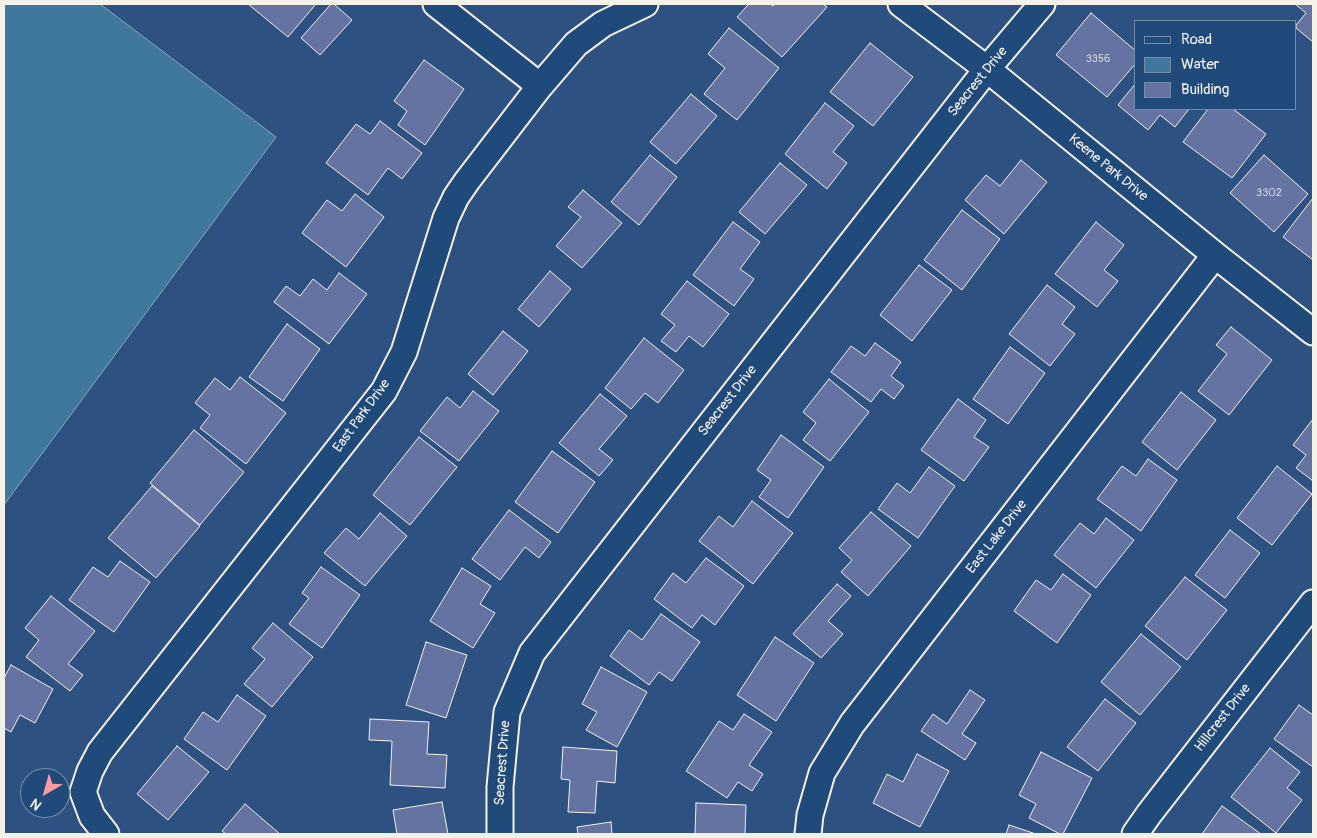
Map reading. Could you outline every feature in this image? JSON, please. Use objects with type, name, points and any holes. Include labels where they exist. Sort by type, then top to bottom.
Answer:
[{"type":"street","points":[[436,4],[540,86]]},
{"type":"street","name":"East Park Drive","points":[[105,833],[92,816],[83,792],[90,771],[100,752],[384,391],[404,352],[446,218],[456,196],[540,86],[576,44],[603,24],[645,4]]},
{"type":"street","name":"Keene Park Drive","points":[[901,4],[987,69],[1215,255],[1313,332]]},
{"type":"street","name":"Seacrest Drive","points":[[500,834],[500,787],[507,712],[532,653],[987,69],[1042,4]]},
{"type":"street","name":"East Lake Drive","points":[[808,834],[810,815],[822,773],[852,724],[1215,255]]},
{"type":"street","name":"Hillcrest Drive","points":[[1135,834],[1313,603]]},
{"type":"water","points":[[4,4],[100,4],[276,137],[4,505]]},
{"type":"building","points":[[248,4],[316,4],[288,37]]},
{"type":"building","points":[[331,4],[334,4],[352,20],[320,55],[301,38]]},
{"type":"building","points":[[749,4],[770,4],[773,6],[775,4],[823,4],[827,7],[782,57],[737,17]]},
{"type":"building","points":[[1295,4],[1313,4],[1313,42],[1297,29],[1297,24],[1306,13]]},
{"type":"building","points":[[1091,13],[1134,49],[1134,65],[1107,97],[1056,55]]},
{"type":"building","points":[[729,28],[779,68],[737,120],[704,94],[725,68],[708,54]]},
{"type":"building","points":[[870,43],[913,77],[873,126],[830,92]]},
{"type":"building","points":[[424,60],[464,89],[425,145],[398,125],[407,111],[394,101]]},
{"type":"building","points":[[1134,85],[1134,110],[1188,110],[1175,127],[1160,115],[1148,130],[1118,105]]},
{"type":"building","points":[[691,94],[717,116],[676,164],[650,142]]},
{"type":"building","points":[[825,103],[854,126],[833,152],[847,163],[827,189],[785,154]]},
{"type":"building","points":[[1207,110],[1234,110],[1266,134],[1232,178],[1183,142]]},
{"type":"building","points":[[380,121],[422,153],[402,179],[388,168],[368,195],[326,163],[356,124],[370,134]]},
{"type":"building","points":[[650,155],[677,177],[639,225],[611,202]]},
{"type":"building","points":[[1264,155],[1308,194],[1274,232],[1230,193]]},
{"type":"building","points":[[1021,160],[1047,182],[1004,234],[965,200],[986,175],[1000,186]]},
{"type":"building","points":[[780,163],[807,185],[765,234],[739,212]]},
{"type":"building","points":[[583,190],[622,223],[582,268],[556,246],[581,217],[568,207]]},
{"type":"building","points":[[355,194],[384,217],[346,267],[302,233],[327,200],[342,211]]},
{"type":"building","points":[[1313,198],[1313,260],[1283,237]]},
{"type":"building","points":[[962,210],[1000,239],[962,290],[924,260]]},
{"type":"building","points":[[733,222],[760,242],[740,269],[754,279],[734,306],[693,275]]},
{"type":"building","points":[[1096,222],[1124,245],[1104,270],[1118,281],[1097,307],[1055,274]]},
{"type":"building","points":[[919,265],[952,290],[912,341],[880,315]]},
{"type":"building","points":[[550,271],[571,289],[539,327],[518,309]]},
{"type":"building","points":[[339,273],[367,294],[329,344],[274,302],[286,286],[300,296],[313,279],[327,290]]},
{"type":"building","points":[[687,281],[729,314],[703,347],[689,336],[676,352],[661,341],[675,325],[661,314]]},
{"type":"building","points":[[1047,285],[1075,307],[1062,324],[1075,334],[1050,366],[1009,334]]},
{"type":"building","points":[[287,324],[320,349],[283,401],[249,377]]},
{"type":"building","points":[[1231,327],[1272,360],[1229,415],[1198,391],[1227,354],[1216,345]]},
{"type":"building","points":[[503,331],[528,351],[493,395],[468,374]]},
{"type":"building","points":[[644,338],[684,370],[658,403],[645,393],[631,409],[605,388]]},
{"type":"building","points":[[875,343],[901,362],[891,376],[904,386],[894,399],[881,389],[871,402],[831,372],[851,346],[865,356]]},
{"type":"building","points":[[1010,347],[1045,373],[1008,424],[973,399]]},
{"type":"building","points":[[240,377],[286,413],[246,464],[200,428],[210,415],[195,403],[215,378],[230,390]]},
{"type":"building","points":[[829,379],[869,412],[830,461],[803,440],[816,423],[803,412]]},
{"type":"building","points":[[473,391],[499,411],[459,461],[420,431],[447,397],[460,408]]},
{"type":"building","points":[[1181,392],[1216,420],[1177,470],[1142,442]]},
{"type":"building","points":[[600,394],[627,416],[599,449],[613,460],[599,476],[559,443]]},
{"type":"building","points":[[958,399],[986,420],[974,437],[989,447],[964,481],[921,450]]},
{"type":"building","points":[[1313,419],[1313,481],[1296,468],[1306,455],[1293,445]]},
{"type":"building","points":[[194,430],[244,472],[200,525],[150,483]]},
{"type":"building","points":[[781,435],[824,467],[788,518],[759,497],[771,480],[757,470]]},
{"type":"building","points":[[419,437],[457,467],[410,525],[373,495]]},
{"type":"building","points":[[552,451],[595,482],[558,533],[515,502]]},
{"type":"building","points":[[1148,459],[1177,480],[1141,531],[1097,499],[1122,466],[1136,476]]},
{"type":"building","points":[[1277,466],[1312,494],[1272,545],[1237,518]]},
{"type":"building","points":[[929,467],[955,486],[918,538],[878,509],[897,483],[910,493]]},
{"type":"building","points":[[152,486],[200,526],[156,578],[108,538]]},
{"type":"building","points":[[752,501],[793,533],[753,584],[699,541],[719,516],[733,527]]},
{"type":"building","points":[[509,510],[551,542],[539,558],[525,547],[500,580],[472,559]]},
{"type":"building","points":[[871,512],[911,546],[868,596],[841,572],[852,560],[839,548]]},
{"type":"building","points":[[380,513],[407,536],[365,586],[324,553],[346,528],[359,539]]},
{"type":"building","points":[[1106,518],[1134,540],[1096,588],[1054,555],[1080,523],[1094,534]]},
{"type":"building","points":[[1230,530],[1260,553],[1225,598],[1195,575]]},
{"type":"building","points":[[706,558],[744,586],[715,625],[702,615],[692,628],[654,599],[673,573],[686,583]]},
{"type":"building","points":[[120,561],[150,582],[114,632],[69,600],[93,567],[108,577]]},
{"type":"building","points":[[321,567],[360,595],[322,648],[289,624],[309,598],[302,593]]},
{"type":"building","points":[[462,568],[491,586],[480,604],[495,613],[473,648],[430,621]]},
{"type":"building","points":[[1063,574],[1091,595],[1057,643],[1014,611],[1036,580],[1051,590]]},
{"type":"building","points":[[1185,577],[1227,610],[1187,660],[1145,626]]},
{"type":"building","points":[[837,584],[851,596],[828,621],[843,634],[821,658],[793,634]]},
{"type":"building","points":[[51,596],[95,631],[68,664],[83,675],[70,691],[26,657],[39,640],[25,628]]},
{"type":"building","points":[[661,614],[700,642],[672,681],[659,672],[649,685],[610,656],[629,630],[642,640]]},
{"type":"building","points":[[273,623],[313,657],[272,707],[244,684],[265,659],[252,648]]},
{"type":"building","points":[[1141,634],[1181,667],[1140,715],[1101,682]]},
{"type":"building","points":[[775,637],[814,663],[776,721],[737,695]]},
{"type":"building","points":[[426,642],[467,655],[446,718],[406,705]]},
{"type":"building","points":[[11,665],[53,689],[35,723],[20,715],[11,732],[4,728],[4,678]]},
{"type":"building","points":[[601,667],[647,692],[617,747],[586,730],[597,712],[582,704]]},
{"type":"building","points":[[970,690],[985,700],[962,734],[976,743],[965,760],[921,731],[933,714],[947,724]]},
{"type":"building","points":[[237,695],[266,716],[227,770],[184,739],[203,712],[218,722]]},
{"type":"building","points":[[1105,699],[1136,723],[1098,771],[1067,747]]},
{"type":"building","points":[[1299,705],[1313,715],[1313,767],[1274,739]]},
{"type":"building","points":[[744,714],[772,732],[749,765],[763,774],[752,791],[738,782],[727,798],[686,771],[719,721],[733,730]]},
{"type":"building","points":[[370,719],[429,722],[427,754],[447,755],[445,788],[390,785],[392,741],[369,740]]},
{"type":"building","points":[[177,746],[209,772],[168,820],[137,794]]},
{"type":"building","points":[[563,747],[617,751],[615,783],[597,781],[595,813],[568,812],[570,780],[561,779]]},
{"type":"building","points":[[1270,748],[1300,772],[1287,788],[1302,800],[1276,833],[1231,797]]},
{"type":"building","points":[[1041,752],[1092,778],[1063,834],[1029,818],[1036,804],[1019,795]]},
{"type":"building","points":[[917,754],[949,771],[920,827],[873,803],[887,774],[903,782]]},
{"type":"building","points":[[442,802],[448,834],[397,834],[393,810]]},
{"type":"building","points":[[696,803],[746,805],[745,834],[695,834]]},
{"type":"building","points":[[245,804],[280,834],[226,834],[222,831]]},
{"type":"building","points":[[1222,806],[1261,834],[1202,834]]},
{"type":"building","points":[[611,822],[612,834],[578,834],[577,827]]},
{"type":"building","points":[[1009,825],[1036,834],[1006,834]]}]
